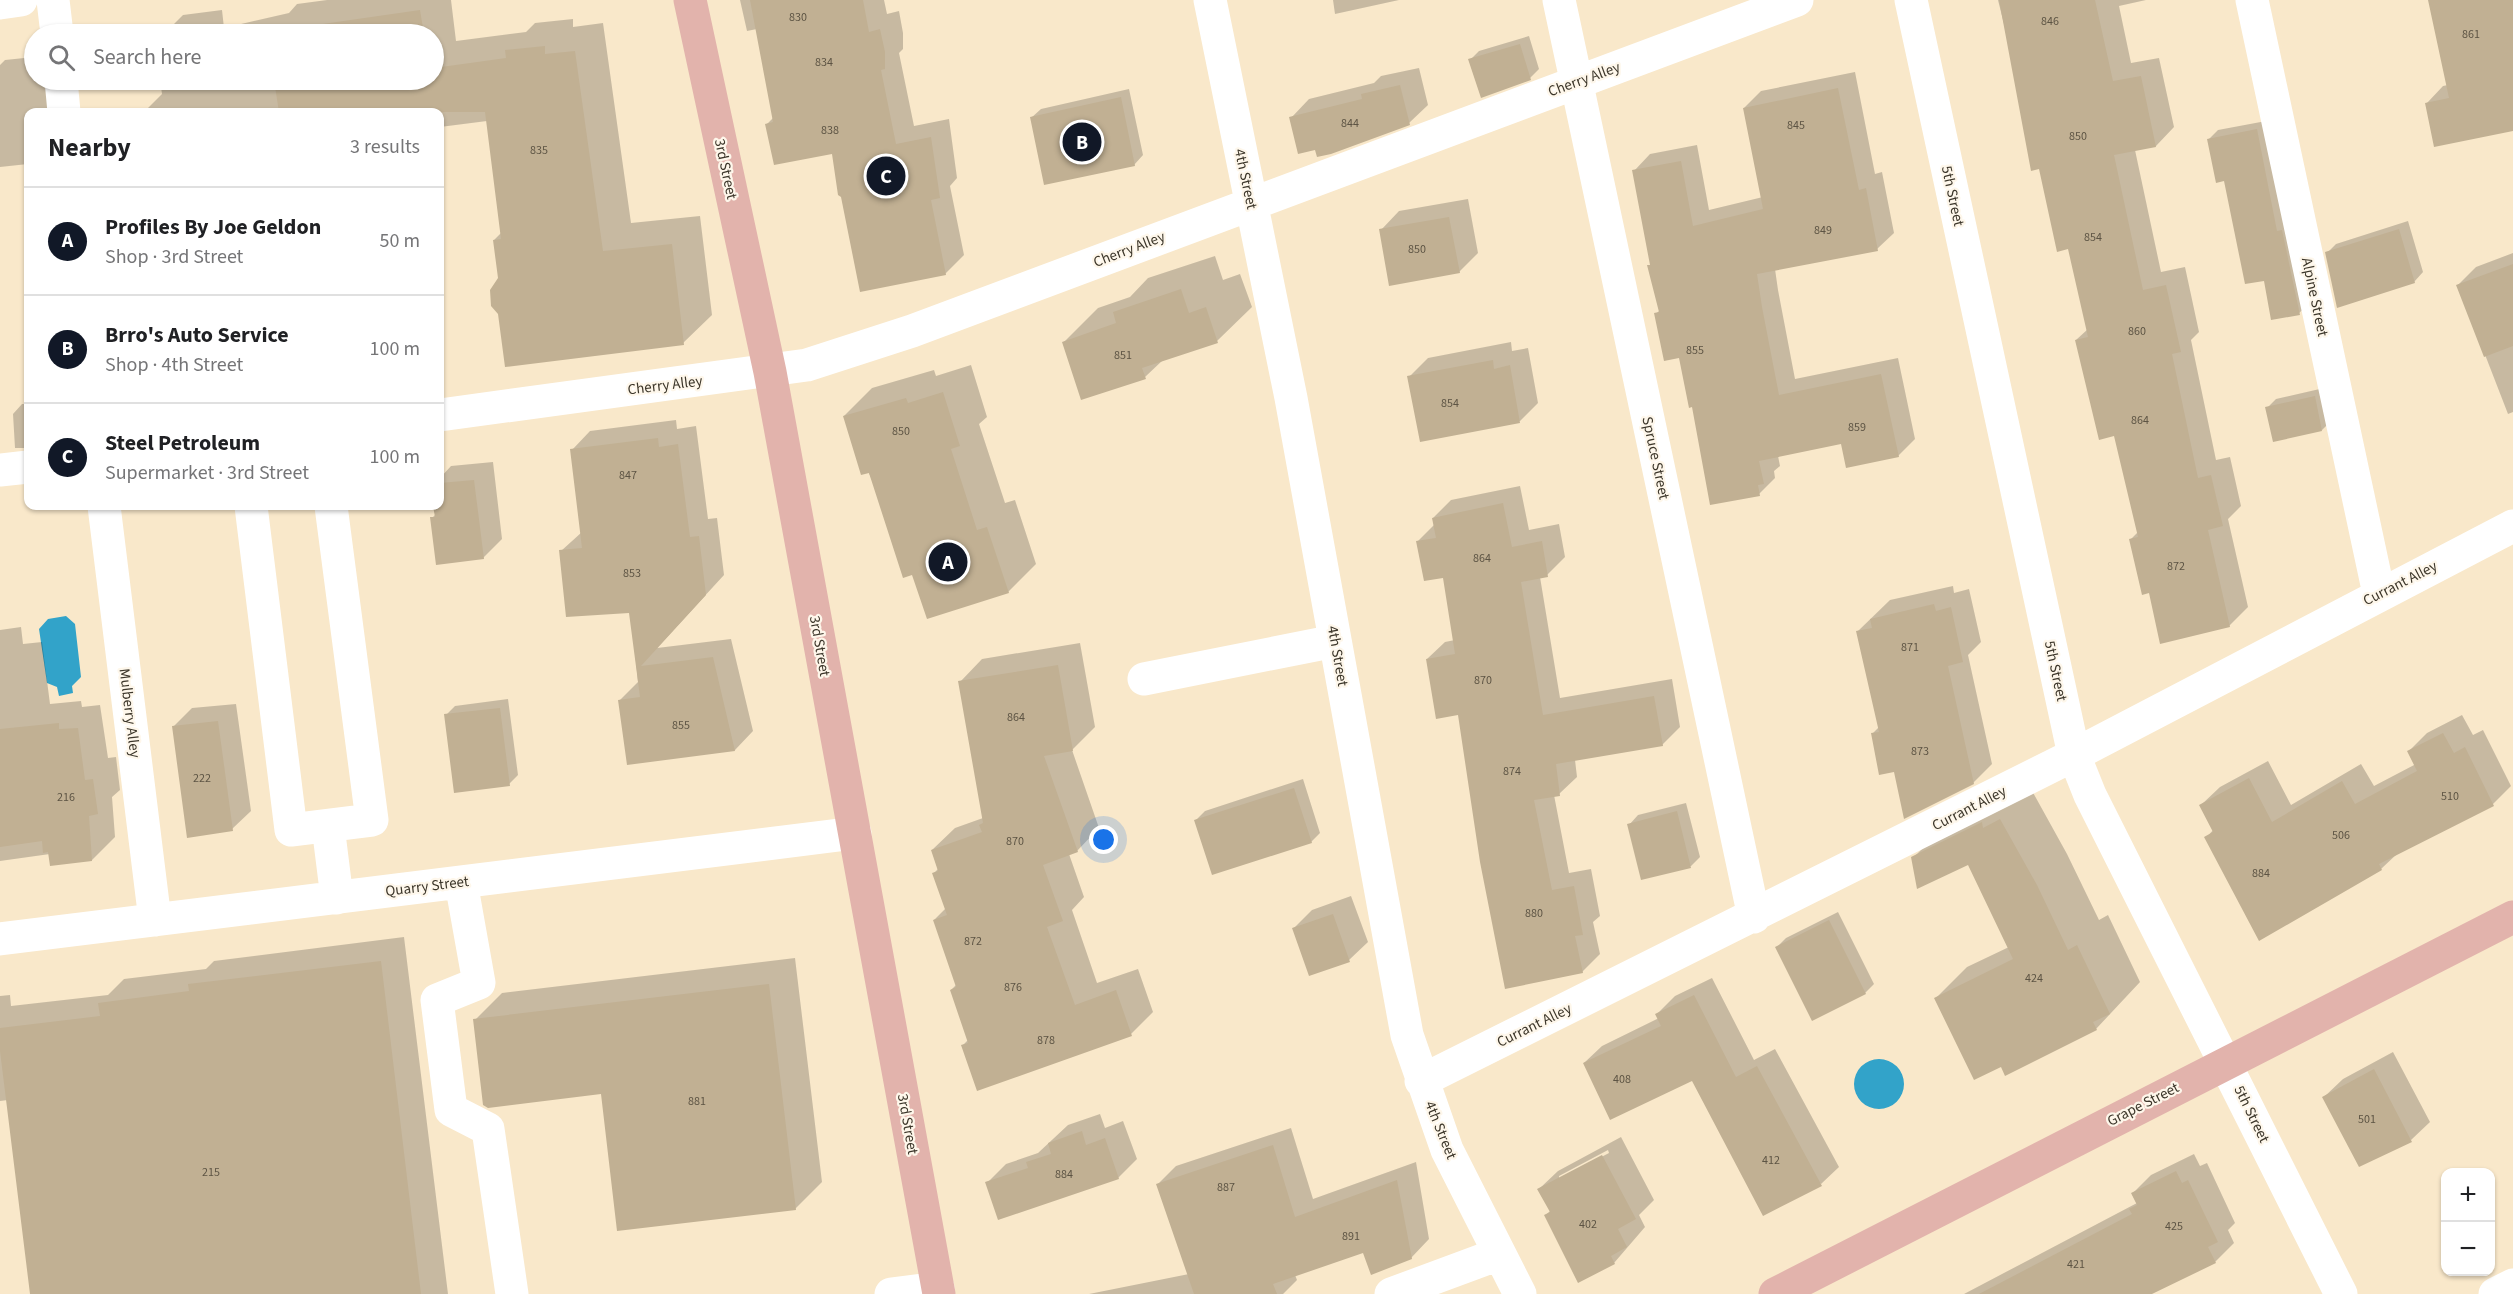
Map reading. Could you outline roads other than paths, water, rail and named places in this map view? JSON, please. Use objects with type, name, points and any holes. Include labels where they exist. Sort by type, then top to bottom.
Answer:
[{"type":"main road","name":"3rd Street","points":[[690,0],[770,372],[938,1291]]},
{"type":"main road","name":"Grape Street","points":[[1774,1294],[2226,1061],[2513,917]]},
{"type":"street","points":[[0,3],[21,0]]},
{"type":"street","points":[[53,0],[56,24]]},
{"type":"street","name":"4th Street","points":[[1210,0],[1291,398],[1407,1035],[1421,1081],[1448,1150],[1520,1294]]},
{"type":"street","name":"Spruce Street","points":[[1559,0],[1754,917]]},
{"type":"street","name":"Cherry Alley","points":[[444,414],[770,372],[807,365],[912,331],[1797,0]]},
{"type":"street","name":"5th Street","points":[[1911,0],[2074,755],[2090,795],[2226,1061],[2341,1294]]},
{"type":"street","name":"Alpine Street","points":[[2252,0],[2379,594]]},
{"type":"street","points":[[62,90],[64,108]]},
{"type":"street","points":[[0,470],[24,467]]},
{"type":"street","name":"Mulberry Alley","points":[[104,510],[155,920]]},
{"type":"street","points":[[251,510],[291,830],[372,820],[332,510]]},
{"type":"street","name":"Currant Alley","points":[[1421,1081],[1754,917],[2074,755],[2513,526]]},
{"type":"street","points":[[1144,679],[1335,641]]},
{"type":"street","points":[[328,826],[338,897]]},
{"type":"street","name":"Quarry Street","points":[[0,939],[855,833]]},
{"type":"street","points":[[461,882],[479,983],[437,1000],[451,1110],[488,1129],[512,1294]]},
{"type":"street","points":[[1391,1294],[1499,1254]]},
{"type":"street","points":[[2495,1294],[2513,1285]]},
{"type":"street","points":[[891,1294],[938,1291]]},
{"type":"water","points":[[66,616],[75,624],[81,677],[72,686],[73,693],[59,696],[57,687],[47,683],[39,629],[48,619]]},
{"type":"water","points":[[1879,1059],[1888,1061],[1899,1070],[1904,1084],[1902,1093],[1893,1104],[1879,1109],[1870,1107],[1859,1098],[1854,1084],[1856,1075],[1865,1064]]},
{"type":"place","name":"Brro's Auto Service","points":[[1082,142]]},
{"type":"place","name":"Steel Petroleum","points":[[886,176]]},
{"type":"place","name":"Profiles By Joe Geldon","points":[[948,562]]}]
